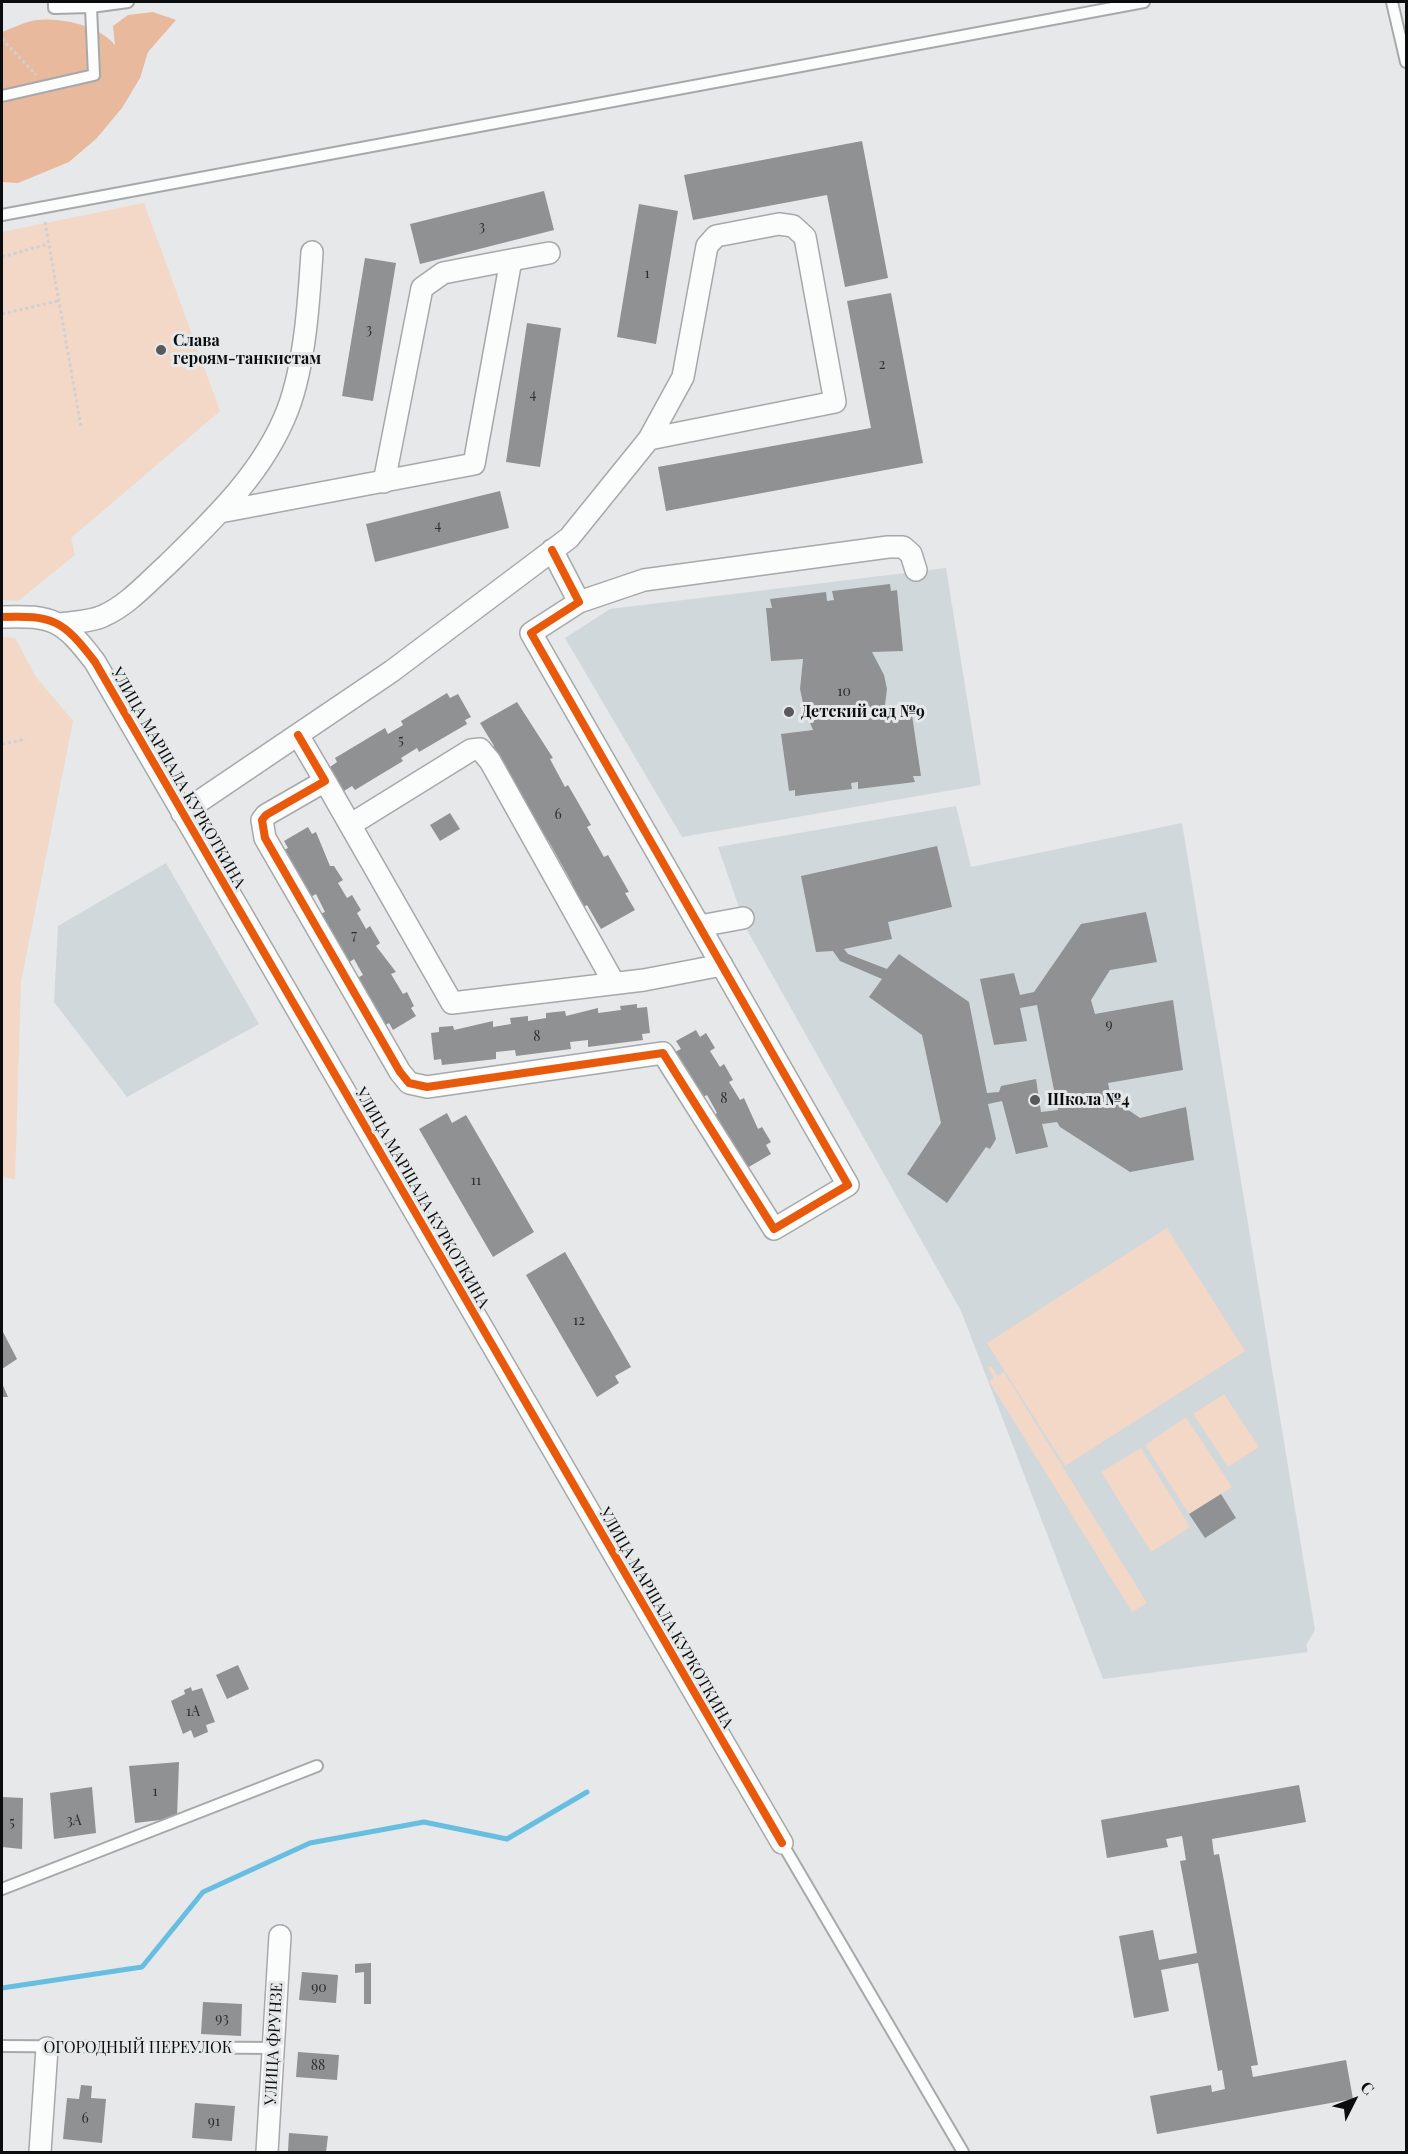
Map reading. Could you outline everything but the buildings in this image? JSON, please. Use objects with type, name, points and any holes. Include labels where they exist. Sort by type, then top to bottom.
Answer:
[{"type":"street","points":[[182,813],[392,671],[569,538],[649,439],[683,377],[707,246],[716,236],[778,224],[792,226],[801,231],[805,237],[835,402],[649,439]]},
{"type":"street","points":[[59,624],[102,617],[127,601],[220,512],[256,468],[276,437],[289,406],[305,334],[312,252]]},
{"type":"street","points":[[384,482],[422,288],[442,273],[549,253]]},
{"type":"street","points":[[220,512],[474,464],[511,260]]},
{"type":"street","points":[[325,781],[266,815],[262,820],[266,838],[400,1072],[409,1083],[426,1087],[663,1053],[774,1229],[848,1185],[531,633],[579,602],[644,580],[888,547],[903,548],[911,554],[916,570]]},
{"type":"street","points":[[552,550],[579,602]]},
{"type":"street","name":"УЛИЦА МАРШАЛА КУРКОТКИНА","points":[[2,617],[38,616],[59,624],[77,638],[95,662],[782,1843]]},
{"type":"street","points":[[298,735],[452,1003],[614,983],[722,965]]},
{"type":"street","points":[[350,825],[471,750],[480,749],[490,761],[614,983]]},
{"type":"street","points":[[700,926],[743,918]]},
{"type":"street","name":"УЛИЦА ФРУНЗЕ","points":[[267,2152],[280,1936]]},
{"type":"street","points":[[40,2152],[47,2048]]},
{"type":"lane","points":[[54,2],[54,8],[91,7],[128,2]]},
{"type":"lane","points":[[2,216],[1144,2]]},
{"type":"lane","points":[[1392,2],[1407,62]]},
{"type":"lane","points":[[2,96],[94,75],[91,7]]},
{"type":"lane","points":[[2,1889],[317,1766]]},
{"type":"lane","points":[[782,1843],[963,2152]]},
{"type":"lane","name":"ОГОРОДНЫЙ ПЕРЕУЛОК","points":[[2,2046],[274,2048]]},
{"type":"path","points":[[2,39],[46,86]]},
{"type":"path","points":[[44,208],[48,244],[81,427]]},
{"type":"path","points":[[2,257],[48,244]]},
{"type":"path","points":[[2,314],[58,301]]},
{"type":"path","points":[[2,744],[26,739]]},
{"type":"shaded area","points":[[153,12],[176,20],[148,52],[140,78],[122,108],[96,139],[69,162],[18,183],[2,182],[2,32],[33,21],[57,20],[90,28],[108,38],[115,45],[113,26],[128,15]]},
{"type":"shaded area","points":[[144,203],[220,411],[71,538],[75,555],[18,601],[2,600],[2,232]]},
{"type":"shaded area","name":"Детский сад №9","points":[[946,568],[981,785],[682,837],[565,638],[610,609]]},
{"type":"shaded area","points":[[2,637],[15,638],[36,677],[73,721],[21,981],[15,1179],[2,1177]]},
{"type":"shaded area","name":"Школа №4","points":[[956,806],[971,867],[1182,823],[1315,1630],[1306,1645],[1308,1652],[1103,1679],[961,1311],[747,930],[718,847]]},
{"type":"shaded area","points":[[166,863],[259,1024],[127,1097],[54,1002],[58,926]]},
{"type":"shaded area","points":[[1167,1228],[1245,1351],[1065,1466],[987,1343]]},
{"type":"shaded area","points":[[991,1366],[998,1376],[1004,1372],[1147,1603],[1132,1612],[989,1381],[994,1378],[988,1368]]},
{"type":"shaded area","points":[[1224,1394],[1259,1447],[1228,1467],[1193,1414]]},
{"type":"shaded area","points":[[1186,1417],[1232,1487],[1189,1514],[1145,1445]]},
{"type":"shaded area","points":[[1141,1448],[1190,1527],[1151,1552],[1101,1472]]},
{"type":"waterway","points":[[2,1988],[142,1967],[203,1892],[310,1843],[424,1822],[507,1839],[587,1792]]},
{"type":"cycle path","points":[[298,735],[325,781],[266,815],[262,820],[265,838],[400,1072],[409,1083],[427,1087],[663,1053],[774,1229],[848,1185],[531,633],[579,602],[552,550]]},
{"type":"cycle path","points":[[2,617],[34,617],[56,623],[74,637],[95,662],[782,1843]]},
{"type":"place","name":"Слава героям-танкистам","points":[[161,350]]},
{"type":"place","name":"Детский сад №9","points":[[789,712]]},
{"type":"place","name":"Школа №4","points":[[1035,1100]]}]
